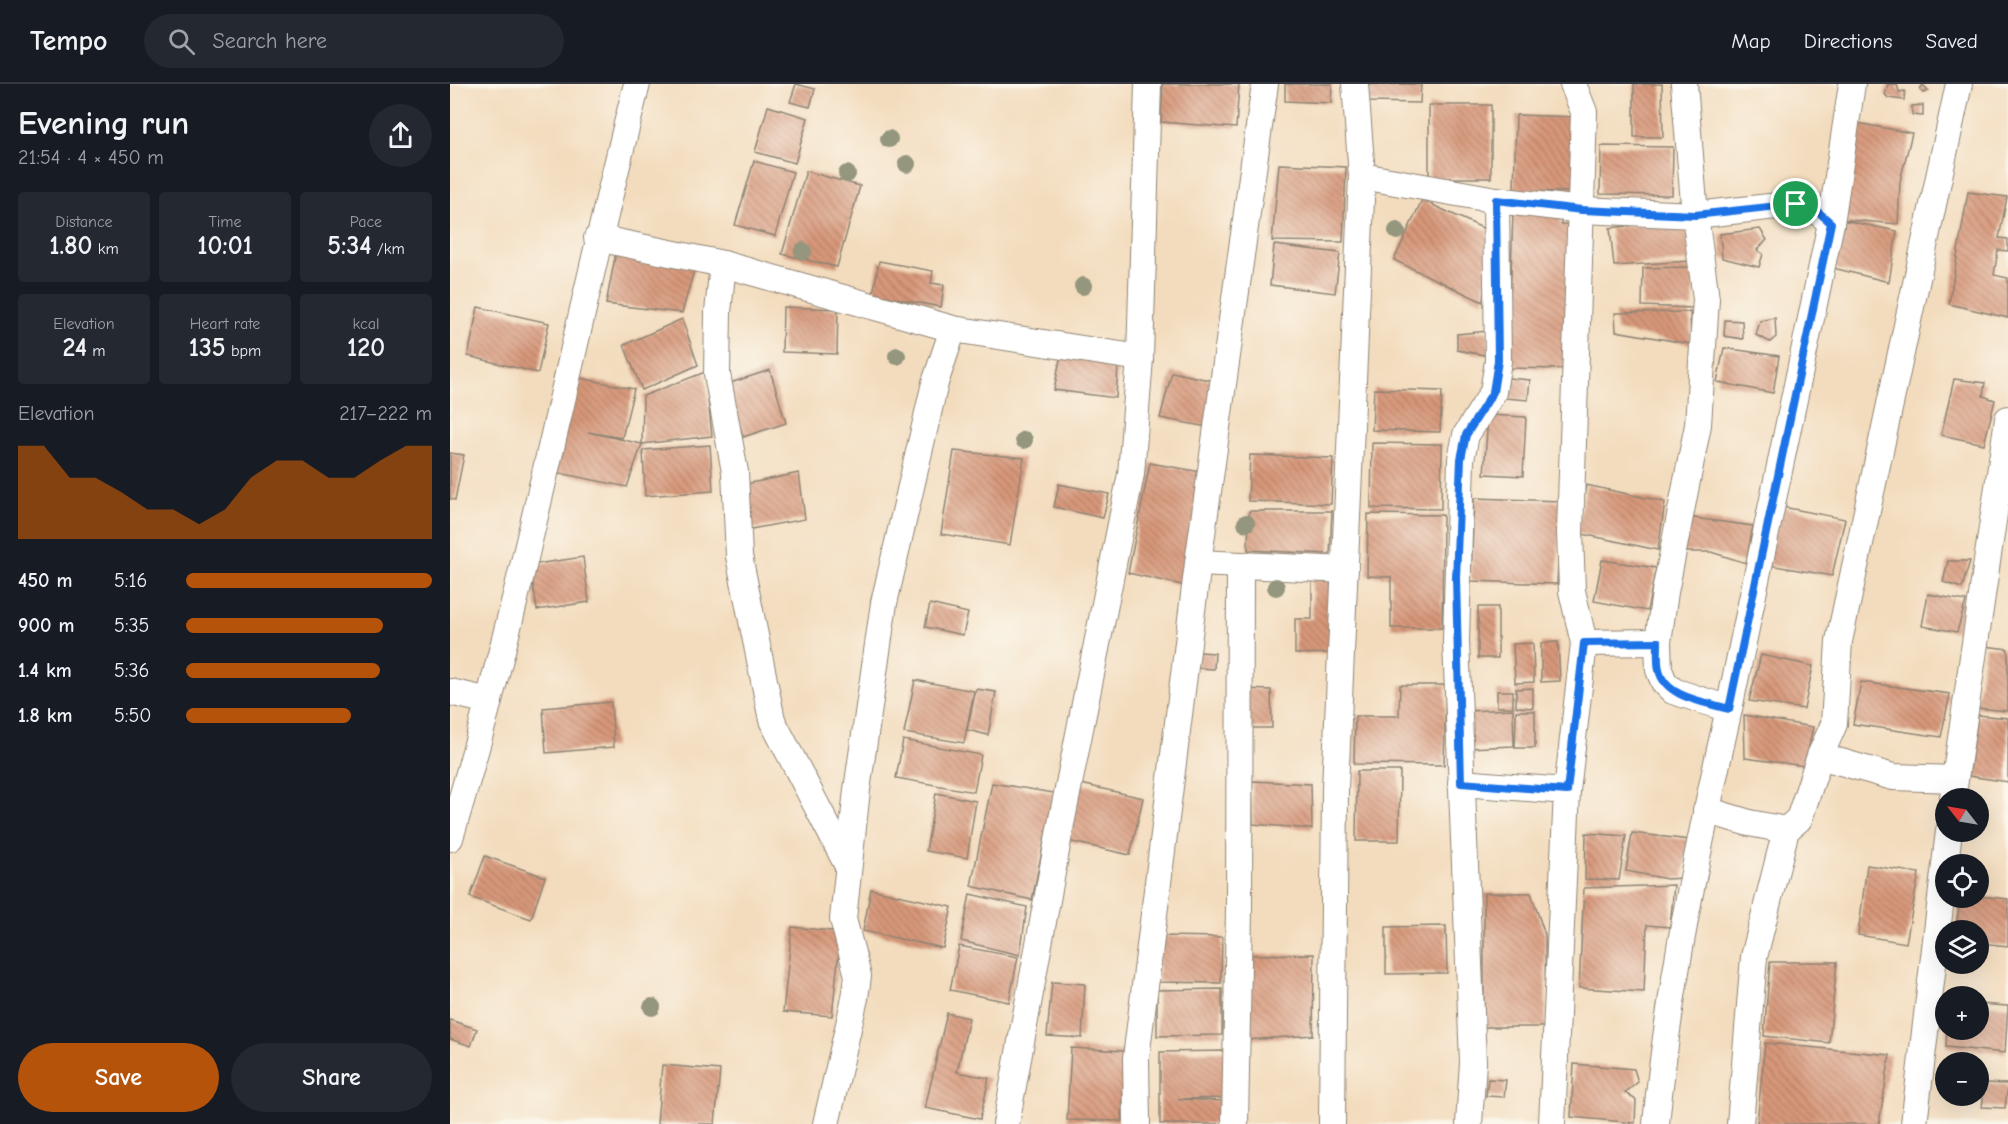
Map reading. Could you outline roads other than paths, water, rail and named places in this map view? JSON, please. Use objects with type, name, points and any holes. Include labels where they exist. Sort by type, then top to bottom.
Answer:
[{"type":"street","points":[[450,838],[489,701],[597,238],[637,84]]},
{"type":"street","points":[[1006,1124],[1060,829],[1131,474],[1140,358],[1148,84]]},
{"type":"street","points":[[1137,1124],[1136,1058],[1198,563],[1265,84]]},
{"type":"street","points":[[1332,1124],[1335,789],[1362,176],[1355,84]]},
{"type":"street","points":[[1552,1124],[1567,791],[1584,643],[1572,591],[1570,532],[1584,112],[1573,84]]},
{"type":"street","points":[[1684,84],[1695,215],[1706,298],[1698,425],[1665,592],[1658,642],[1659,670],[1664,682],[1673,691],[1729,709]]},
{"type":"street","points":[[1656,1124],[1664,1037],[1706,810],[1831,223],[1852,84]]},
{"type":"street","points":[[1740,1124],[1754,957],[1786,830],[1799,819],[1820,756],[1834,724],[1839,641],[1959,84]]},
{"type":"street","points":[[1362,176],[1496,200],[1582,210],[1695,215],[1796,204],[1816,210],[1831,223]]},
{"type":"street","points":[[1468,1124],[1473,1062],[1461,783],[1456,578],[1461,459],[1466,435],[1493,392],[1498,361],[1496,200]]},
{"type":"street","points":[[597,238],[723,264],[953,329],[1140,358]]},
{"type":"street","points":[[723,264],[717,374],[735,472],[739,556],[772,720],[848,866]]},
{"type":"street","points":[[826,1124],[858,976],[843,919],[848,866],[884,603],[935,383],[953,329]]},
{"type":"street","points":[[1820,756],[1893,777],[1954,788],[2008,419]]},
{"type":"street","points":[[1198,563],[1345,570]]},
{"type":"street","points":[[1235,1124],[1239,910],[1240,566]]},
{"type":"street","points":[[1584,643],[1658,642]]},
{"type":"street","points":[[450,692],[489,701]]},
{"type":"street","points":[[1461,783],[1567,791]]},
{"type":"street","points":[[1706,810],[1749,823],[1786,830]]},
{"type":"street","points":[[1914,1124],[1948,842]]}]
